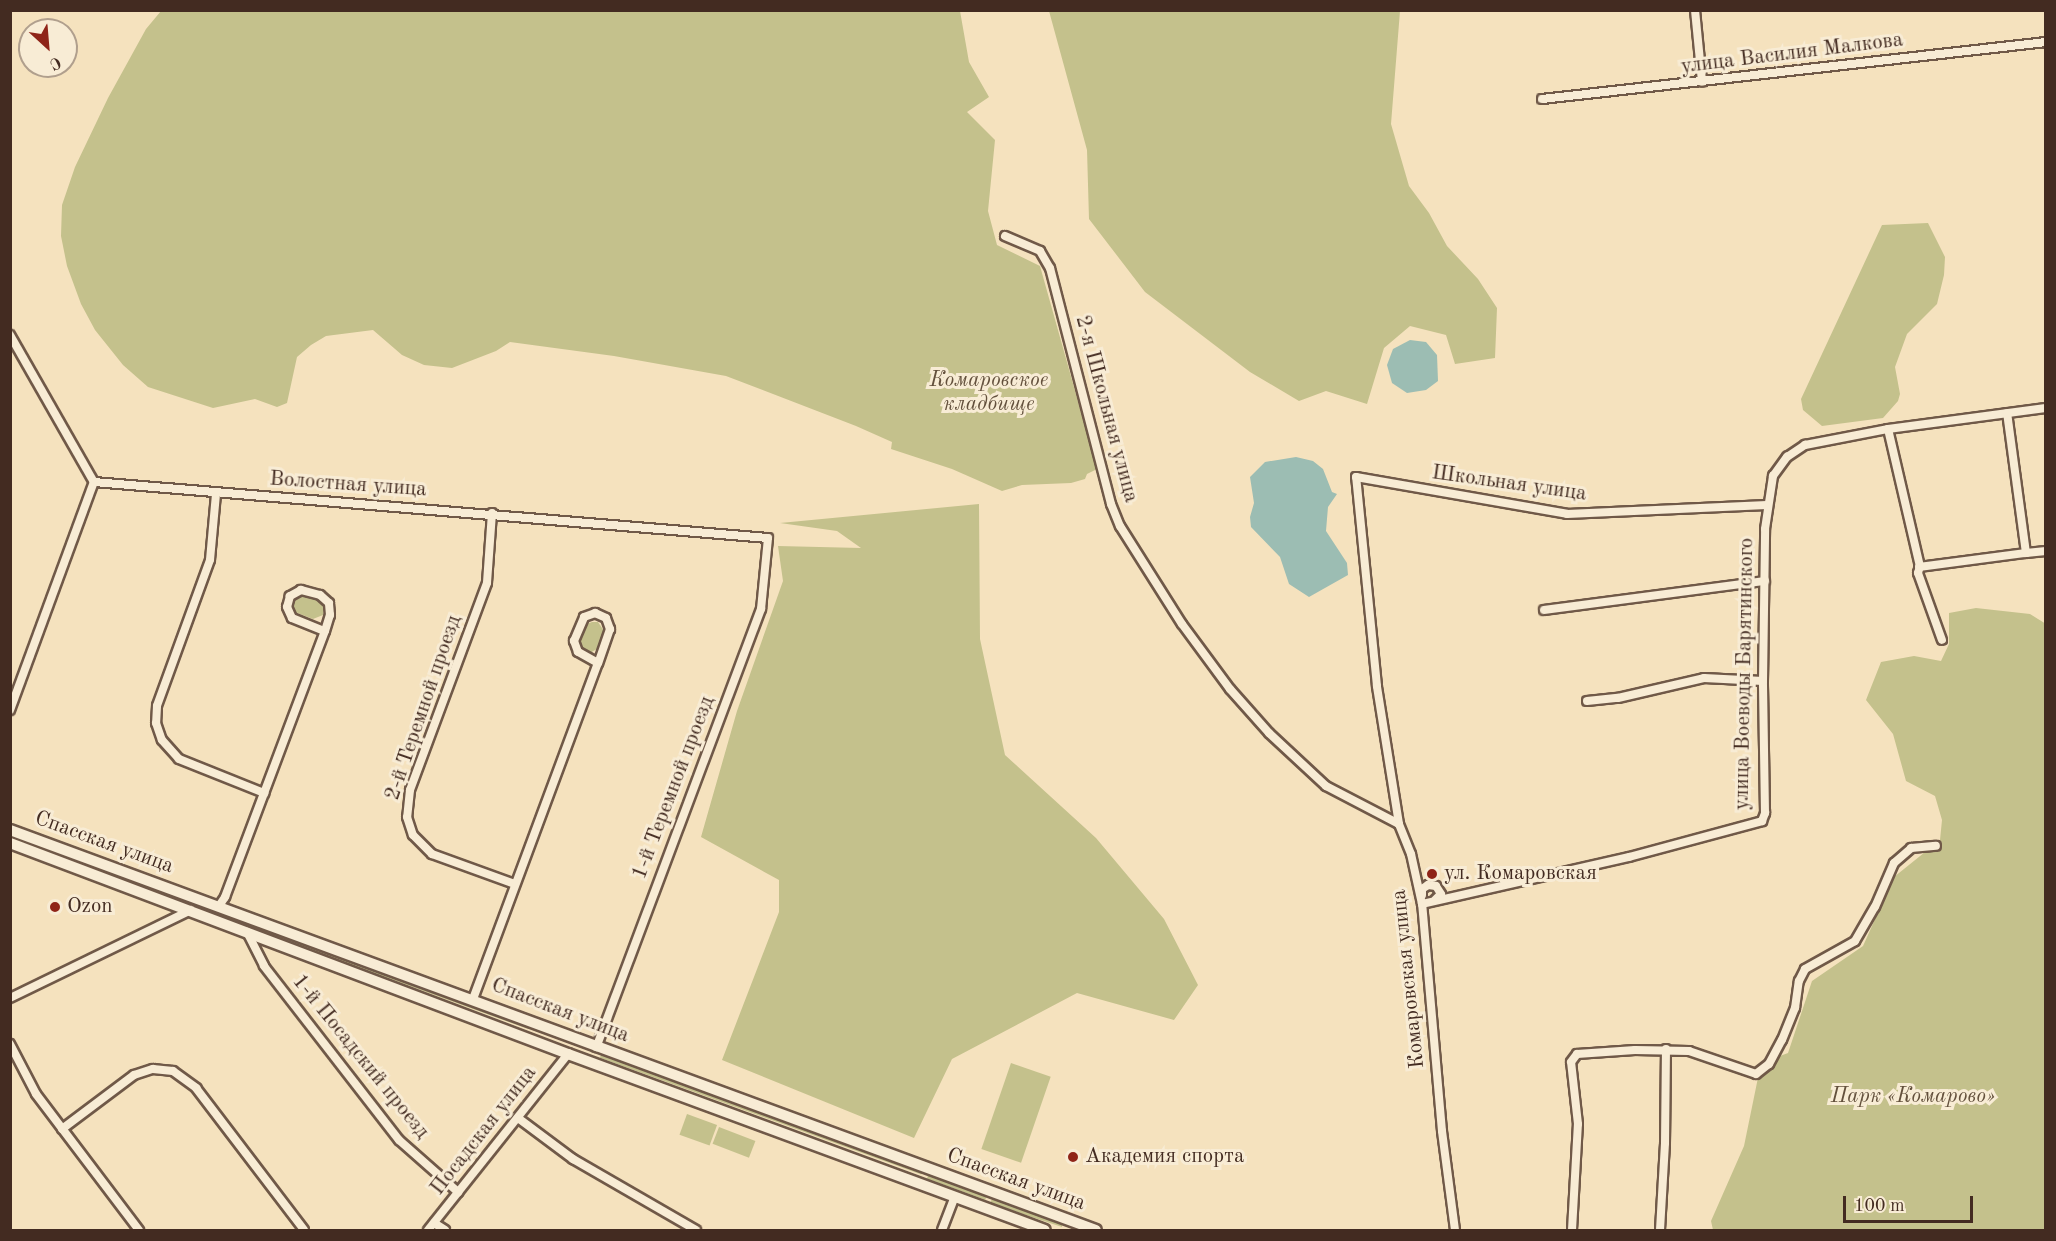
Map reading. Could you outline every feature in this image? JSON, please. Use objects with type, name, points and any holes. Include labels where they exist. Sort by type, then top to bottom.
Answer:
[{"type":"street","points":[[1695,10],[1702,82]]},
{"type":"street","name":"улица Василия Малкова","points":[[1542,99],[2046,42]]},
{"type":"street","name":"2-я Школьная улица","points":[[1005,236],[1040,251],[1050,268],[1111,504],[1120,526],[1182,624],[1253,716],[1326,786],[1360,806],[1399,824]]},
{"type":"street","points":[[10,335],[94,482],[10,710]]},
{"type":"street","points":[[1942,640],[1929,610],[1918,573],[1919,567],[1888,429],[2046,408]]},
{"type":"street","points":[[2007,413],[2026,553]]},
{"type":"street","name":"улица Воеводы Барятинского","points":[[1422,902],[1617,860],[1762,820],[1766,813],[1763,681],[1767,505],[1773,476],[1787,456],[1804,445],[1888,429]]},
{"type":"street","name":"Комаровская улица","points":[[1356,477],[1377,686],[1399,824],[1411,854],[1422,902],[1442,1131],[1455,1230]]},
{"type":"street","name":"Школьная улица","points":[[1356,477],[1568,514],[1767,505]]},
{"type":"street","name":"Волостная улица","points":[[94,482],[216,494],[492,513],[768,538]]},
{"type":"street","points":[[216,494],[210,560],[157,706],[156,723],[166,747],[179,759],[264,793]]},
{"type":"street","name":"2-й Теремной проезд","points":[[492,513],[487,583],[410,790],[406,808],[413,835],[424,849],[515,884]]},
{"type":"street","name":"1-й Теремной проезд","points":[[596,1047],[760,609],[768,538]]},
{"type":"street","points":[[1919,567],[2046,551]]},
{"type":"street","points":[[1544,610],[1765,581]]},
{"type":"street","points":[[219,906],[225,897],[326,631],[331,609],[325,598],[301,590],[290,596],[287,607],[292,618],[326,631]]},
{"type":"street","points":[[473,999],[610,630],[606,618],[595,613],[584,617],[574,641],[578,652],[597,663]]},
{"type":"street","points":[[1587,701],[1618,698],[1704,678],[1763,681]]},
{"type":"street","name":"Спасская улица","points":[[10,830],[473,999],[1070,1226],[1096,1230]]},
{"type":"street","name":"Спасская улица","points":[[10,843],[568,1054],[1046,1230]]},
{"type":"street","points":[[1572,1230],[1578,1124],[1571,1062],[1577,1054],[1597,1051],[1666,1049],[1689,1051],[1756,1074],[1769,1064],[1795,1008],[1799,981],[1805,969],[1855,941],[1875,907],[1894,863],[1911,848],[1936,846]]},
{"type":"street","points":[[1422,902],[1422,889],[1428,885],[1436,886],[1441,894],[1434,901]]},
{"type":"street","points":[[10,998],[191,910],[198,898]]},
{"type":"street","name":"1-й Посадский проезд","points":[[246,932],[264,966],[399,1140],[458,1192]]},
{"type":"street","points":[[10,1044],[36,1094],[139,1230]]},
{"type":"street","points":[[1660,1230],[1665,1143],[1666,1049]]},
{"type":"street","name":"Посадская улица","points":[[428,1230],[568,1054]]},
{"type":"street","points":[[62,1129],[134,1075],[153,1069],[173,1071],[190,1081],[304,1230]]},
{"type":"street","points":[[518,1118],[573,1159],[696,1230]]},
{"type":"street","points":[[942,1230],[955,1196]]},
{"type":"street","points":[[435,1223],[445,1230]]},
{"type":"green space","name":"Комаровское кладбище","points":[[161,11],[960,11],[969,62],[989,97],[967,112],[995,140],[988,211],[997,245],[1040,266],[1097,469],[1087,474],[1085,479],[1071,483],[1022,485],[1002,491],[952,469],[891,449],[892,442],[856,426],[726,376],[614,356],[510,342],[496,351],[452,368],[424,365],[402,355],[373,330],[326,336],[311,345],[297,357],[287,403],[277,407],[255,399],[213,408],[148,387],[123,365],[95,330],[81,304],[67,266],[61,236],[62,205],[75,167],[108,98],[146,29]]},
{"type":"green space","points":[[1049,11],[1400,11],[1391,124],[1409,186],[1429,213],[1447,246],[1478,279],[1497,308],[1495,358],[1455,364],[1446,335],[1410,326],[1384,348],[1367,404],[1326,391],[1299,401],[1250,372],[1145,292],[1089,219],[1087,150]]},
{"type":"green space","points":[[1928,223],[1945,257],[1944,275],[1937,304],[1907,334],[1895,367],[1900,394],[1898,401],[1883,418],[1822,426],[1803,410],[1801,399],[1882,225]]},
{"type":"green space","points":[[979,504],[980,639],[1005,755],[1096,838],[1164,919],[1198,985],[1174,1020],[1077,993],[952,1059],[914,1138],[722,1060],[779,912],[779,880],[701,837],[737,711],[783,581],[778,546],[861,548],[837,531],[780,523]]},
{"type":"green space","points":[[302,595],[320,601],[324,609],[323,615],[313,619],[295,612],[293,602]]},
{"type":"green space","name":"Парк «Комарово»","points":[[1976,608],[2030,614],[2046,624],[2045,1230],[1713,1230],[1711,1221],[1744,1146],[1761,1063],[1788,1053],[1812,981],[1863,946],[1894,877],[1940,840],[1942,820],[1935,796],[1906,781],[1893,734],[1866,700],[1881,662],[1914,656],[1941,661],[1949,644],[1949,613]]},
{"type":"green space","points":[[598,622],[604,631],[597,649],[590,653],[584,651],[579,642],[587,624]]},
{"type":"green space","points":[[232,916],[530,1024],[528,1029],[230,921]]},
{"type":"green space","points":[[602,1052],[923,1169],[921,1175],[600,1058]]},
{"type":"green space","points":[[1011,1063],[1051,1077],[1021,1163],[981,1149]]},
{"type":"green space","points":[[687,1114],[717,1125],[710,1146],[679,1135]]},
{"type":"green space","points":[[719,1127],[755,1141],[749,1158],[713,1144]]},
{"type":"green space","points":[[929,1173],[987,1194],[985,1200],[927,1179]]},
{"type":"green space","points":[[993,1197],[1062,1223],[1062,1227],[990,1203]]},
{"type":"water","points":[[1410,340],[1426,342],[1437,355],[1438,381],[1426,390],[1407,393],[1392,383],[1387,365],[1393,349]]},
{"type":"water","points":[[1296,457],[1313,461],[1323,469],[1332,492],[1337,494],[1328,507],[1326,531],[1347,563],[1348,575],[1309,597],[1289,584],[1280,557],[1251,527],[1250,517],[1254,503],[1250,477],[1265,462]]},
{"type":"place","name":"ул. Комаровская","points":[[1432,874]]},
{"type":"place","name":"Ozon","points":[[55,907]]},
{"type":"place","name":"Академия спорта","points":[[1073,1157]]}]
